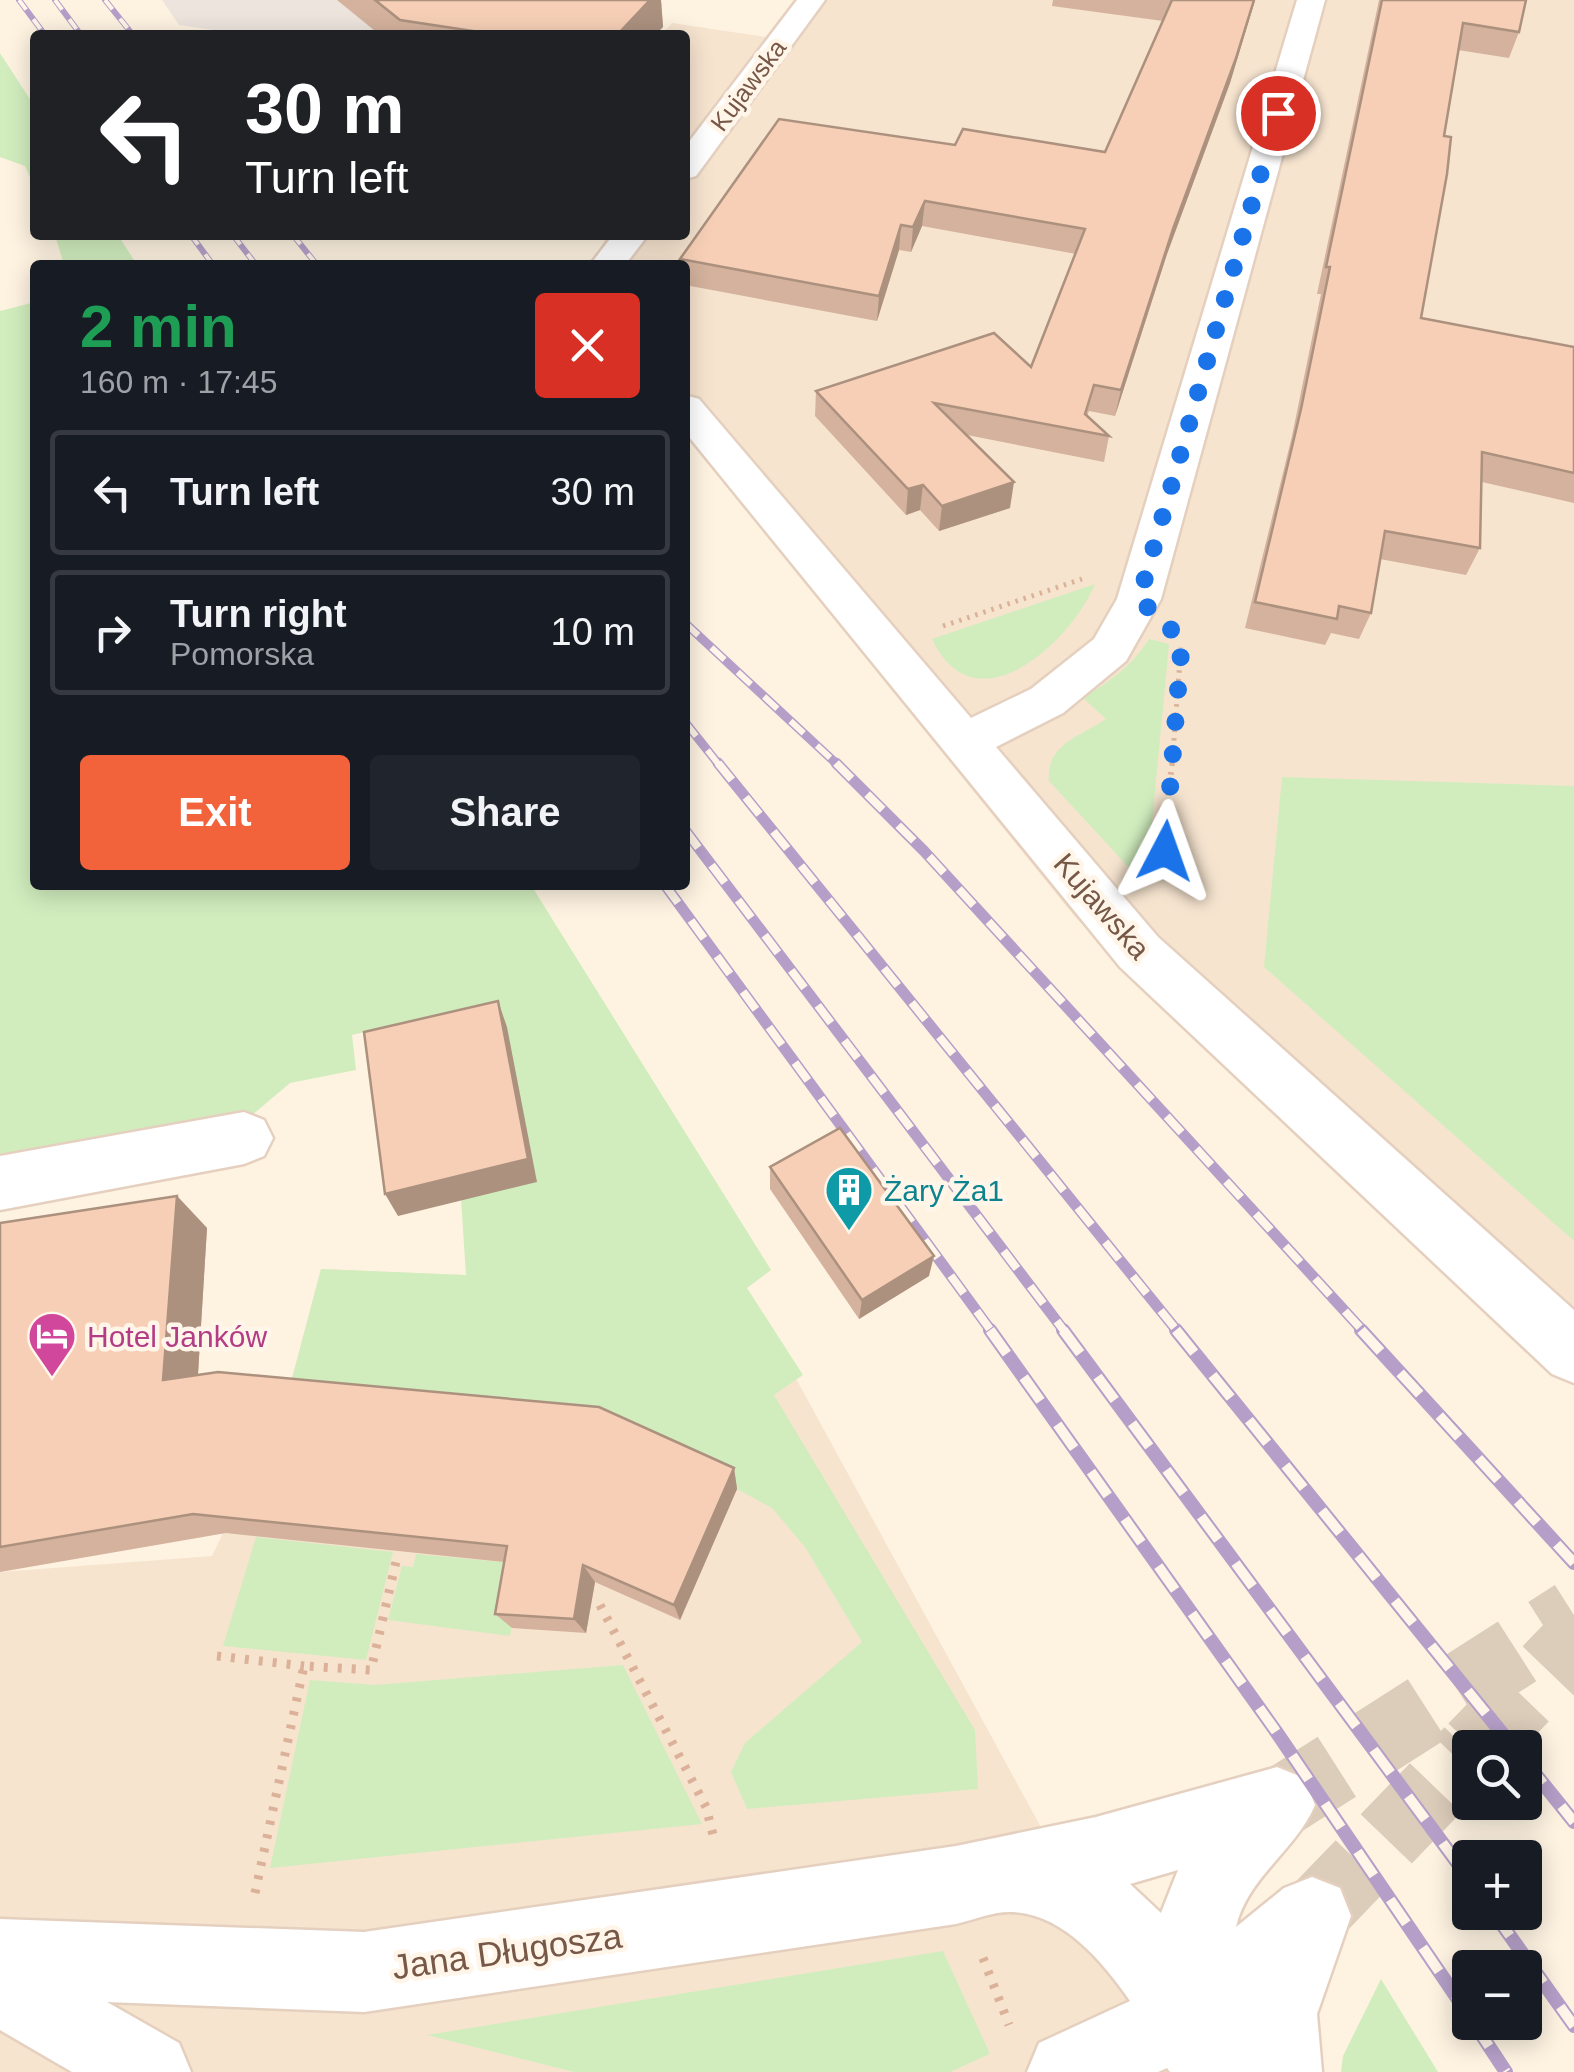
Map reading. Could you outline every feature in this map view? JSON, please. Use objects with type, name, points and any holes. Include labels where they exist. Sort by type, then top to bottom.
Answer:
[{"type":"street","name":"Kujawska","points":[[690,162],[811,0]]},
{"type":"street","points":[[965,742],[1047,701],[1098,660],[1110,650],[1139,599],[1312,0]]},
{"type":"street","points":[[611,260],[626,240]]},
{"type":"street","name":"Kujawska","points":[[690,413],[1139,952],[1574,1352]]},
{"type":"street","points":[[0,1184],[244,1138]]},
{"type":"street","name":"Jana Długosza","points":[[0,1958],[364,1972],[937,1888],[1096,1855],[1277,1805],[1208,1891],[1193,1940],[1200,2045]]},
{"type":"street","name":"Jana Długosza","points":[[1010,1873],[1078,1895],[1116,1921],[1151,1964],[1200,2045]]},
{"type":"street","points":[[1068,2072],[1200,2045],[1312,1916],[1277,2014],[1281,2072]]},
{"type":"street","points":[[0,1985],[150,2072]]},
{"type":"path","points":[[931,630],[1095,575]]},
{"type":"path","points":[[1139,599],[1182,640],[1165,851],[1156,890]]},
{"type":"path","points":[[217,1656],[371,1670],[398,1553]]},
{"type":"path","points":[[600,1605],[706,1808],[715,1844]]},
{"type":"path","points":[[255,1894],[304,1666]]},
{"type":"shaded area","points":[[162,0],[411,0],[378,30],[214,30],[179,25]]},
{"type":"shaded area","points":[[794,0],[1574,0],[1574,1354],[1502,1326],[1075,917],[690,440],[690,260],[594,260],[604,240],[690,240],[690,30],[666,30],[672,23],[766,37]]},
{"type":"shaded area","points":[[321,1269],[746,1287],[1078,1895],[1187,2072],[0,2072],[0,1572],[212,1556],[286,1401]]},
{"type":"green space","points":[[0,53],[30,99],[30,178],[25,166],[0,157]]},
{"type":"green space","points":[[56,240],[121,240],[134,260],[62,260]]},
{"type":"green space","points":[[30,303],[30,890],[534,890],[771,1270],[747,1288],[803,1375],[774,1395],[975,1730],[978,1789],[747,1809],[731,1772],[745,1743],[862,1642],[805,1547],[772,1508],[737,1489],[286,1401],[321,1269],[466,1275],[461,1199],[399,1024],[352,1035],[356,1070],[290,1083],[251,1116],[0,1168],[0,311]]},
{"type":"green space","points":[[1095,584],[1083,607],[1044,651],[1021,668],[996,677],[972,677],[950,665],[932,639]]},
{"type":"green space","points":[[1149,639],[1169,644],[1146,886],[1049,781],[1049,769],[1059,750],[1106,719],[1083,698],[1120,672]]},
{"type":"green space","points":[[1282,777],[1574,786],[1574,1241],[1264,967]]},
{"type":"green space","points":[[256,1537],[393,1552],[366,1660],[223,1646]]},
{"type":"green space","points":[[416,1554],[522,1564],[510,1636],[388,1620],[402,1566],[413,1567]]},
{"type":"green space","points":[[623,1665],[702,1824],[270,1868],[310,1680],[375,1685]]},
{"type":"green space","points":[[943,1951],[990,2054],[950,2072],[574,2072],[427,2035]]},
{"type":"green space","points":[[1381,1979],[1438,2072],[1341,2072],[1343,2056]]},
{"type":"building","points":[[375,0],[650,0],[622,30],[466,30],[400,20]]},
{"type":"building","points":[[1172,0],[1254,0],[1121,390],[1094,385],[1085,414],[1109,436],[934,403],[1014,482],[942,506],[923,485],[908,489],[816,391],[994,333],[1031,367],[1085,229],[925,201],[913,227],[901,225],[879,296],[680,259],[779,119],[955,145],[963,129],[1105,152]]},
{"type":"building","points":[[1382,0],[1526,0],[1519,32],[1463,23],[1444,136],[1451,137],[1447,174],[1421,318],[1574,347],[1574,473],[1482,452],[1480,548],[1385,531],[1371,613],[1339,606],[1337,619],[1255,602],[1301,409],[1330,267],[1326,267]]},
{"type":"building","points":[[498,1001],[528,1159],[385,1194],[364,1032]]},
{"type":"building","name":"Żary Ża1","points":[[840,1128],[934,1256],[862,1300],[770,1167]]},
{"type":"building","points":[[177,1196],[163,1380],[218,1372],[599,1407],[734,1468],[674,1605],[583,1565],[574,1619],[495,1614],[507,1546],[193,1514],[0,1547],[0,1223]]},
{"type":"tunnel","points":[[1277,1805],[1574,1615]]},
{"type":"tunnel","points":[[1491,1730],[1574,1644]]},
{"type":"tunnel","points":[[1312,1916],[1452,1771]]},
{"type":"railway","points":[[19,0],[41,30]]},
{"type":"railway","points":[[55,0],[77,30]]},
{"type":"railway","points":[[105,0],[129,30]]},
{"type":"railway","points":[[195,240],[209,260]]},
{"type":"railway","points":[[237,240],[252,260]]},
{"type":"railway","points":[[297,240],[313,260]]},
{"type":"railway","points":[[690,628],[839,766]]},
{"type":"railway","points":[[690,728],[720,766]]},
{"type":"railway","points":[[718,763],[1178,1332]]},
{"type":"railway","points":[[836,763],[839,766]]},
{"type":"railway","points":[[839,766],[924,851],[1364,1332]]},
{"type":"railway","points":[[690,837],[1065,1332]]},
{"type":"railway","points":[[669,890],[992,1332]]},
{"type":"railway","points":[[990,1330],[1275,1730],[1452,1991]]},
{"type":"railway","points":[[1063,1330],[1452,1856]]},
{"type":"railway","points":[[1176,1330],[1499,1730]]},
{"type":"railway","points":[[1361,1330],[1574,1563]]},
{"type":"railway","points":[[1542,1782],[1574,1822]]},
{"type":"railway","points":[[1506,1930],[1574,2026]]},
{"type":"railway","points":[[1485,2040],[1506,2072]]},
{"type":"place","name":"Żary Ża1","points":[[849,1232]]},
{"type":"place","name":"Hotel Janków","points":[[52,1378]]},
{"type":"route","points":[[1165,851],[1182,640],[1139,599],[1278,113]]}]
